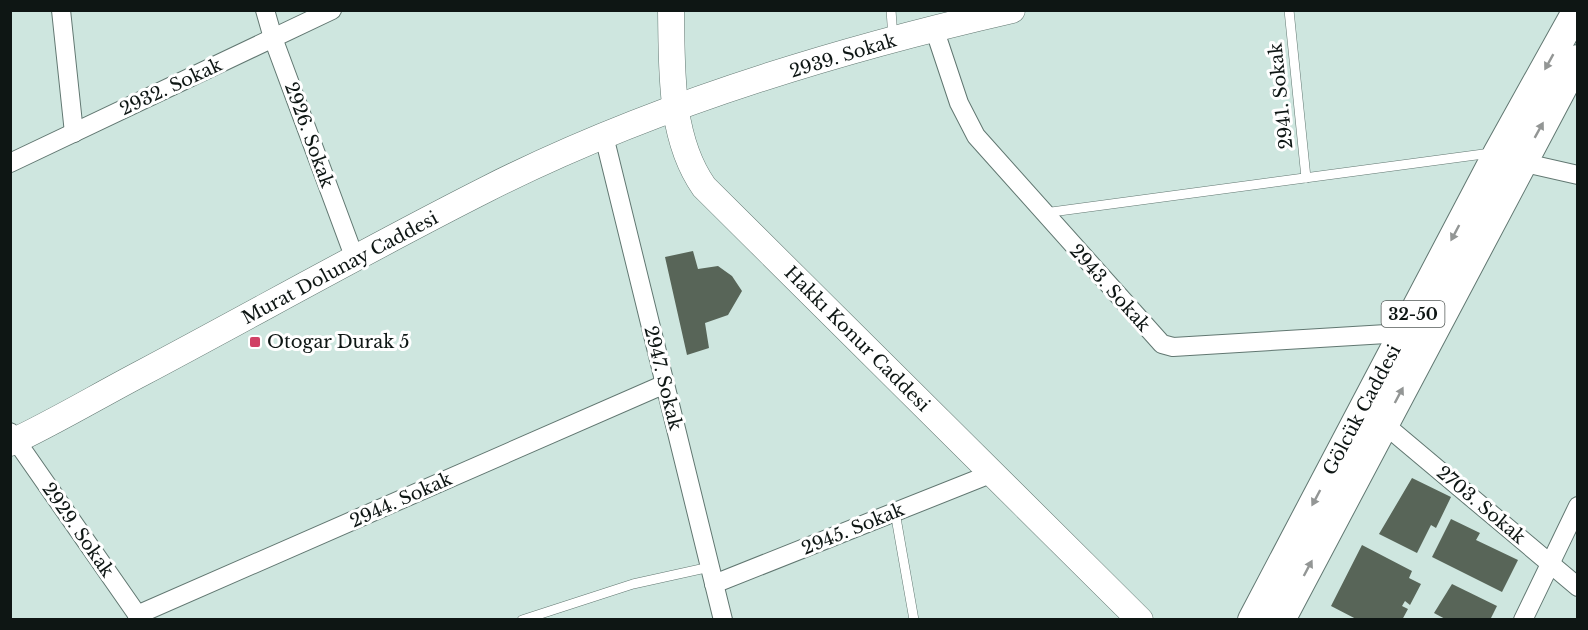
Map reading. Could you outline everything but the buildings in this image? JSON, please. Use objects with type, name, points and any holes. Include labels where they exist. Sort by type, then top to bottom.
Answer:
[{"type":"main road","name":"Gölcük Caddesi","points":[[1281,620],[1384,424],[1577,10]]},
{"type":"main road","name":"Gölcük Caddesi","points":[[1252,620],[1403,333],[1509,157],[1578,59]]},
{"type":"street","points":[[61,10],[74,133]]},
{"type":"street","name":"2926. Sokak","points":[[266,10],[273,38],[355,259]]},
{"type":"street","name":"2932. Sokak","points":[[10,163],[332,10]]},
{"type":"street","name":"Hakkı Konur Caddesi","points":[[671,10],[676,108],[684,150],[692,170],[704,187],[1140,620]]},
{"type":"street","name":"2939. Sokak","points":[[676,108],[934,28],[1012,10]]},
{"type":"street","name":"2943. Sokak","points":[[934,28],[967,122],[990,152],[1156,338],[1168,346],[1403,333]]},
{"type":"street","name":"Murat Dolunay Caddesi","points":[[12,439],[487,189],[604,136],[676,108]]},
{"type":"street","name":"2947. Sokak","points":[[604,136],[723,620]]},
{"type":"street","points":[[1509,157],[1578,175]]},
{"type":"street","name":"2944. Sokak","points":[[139,617],[665,384]]},
{"type":"street","name":"2703. Sokak","points":[[1384,424],[1578,587]]},
{"type":"street","name":"2929. Sokak","points":[[12,439],[139,617]]},
{"type":"street","name":"2945. Sokak","points":[[712,576],[895,512],[993,473]]},
{"type":"street","points":[[1523,620],[1578,506]]},
{"type":"lane","points":[[891,10],[894,40]]},
{"type":"lane","name":"2941. Sokak","points":[[1289,10],[1306,178]]},
{"type":"lane","points":[[1044,213],[1306,178],[1509,157]]},
{"type":"lane","points":[[895,512],[914,620]]},
{"type":"lane","name":"2945. Sokak","points":[[522,620],[633,584],[712,576]]},
{"type":"place","name":"Otogar Durak 5","points":[[255,342]]}]
